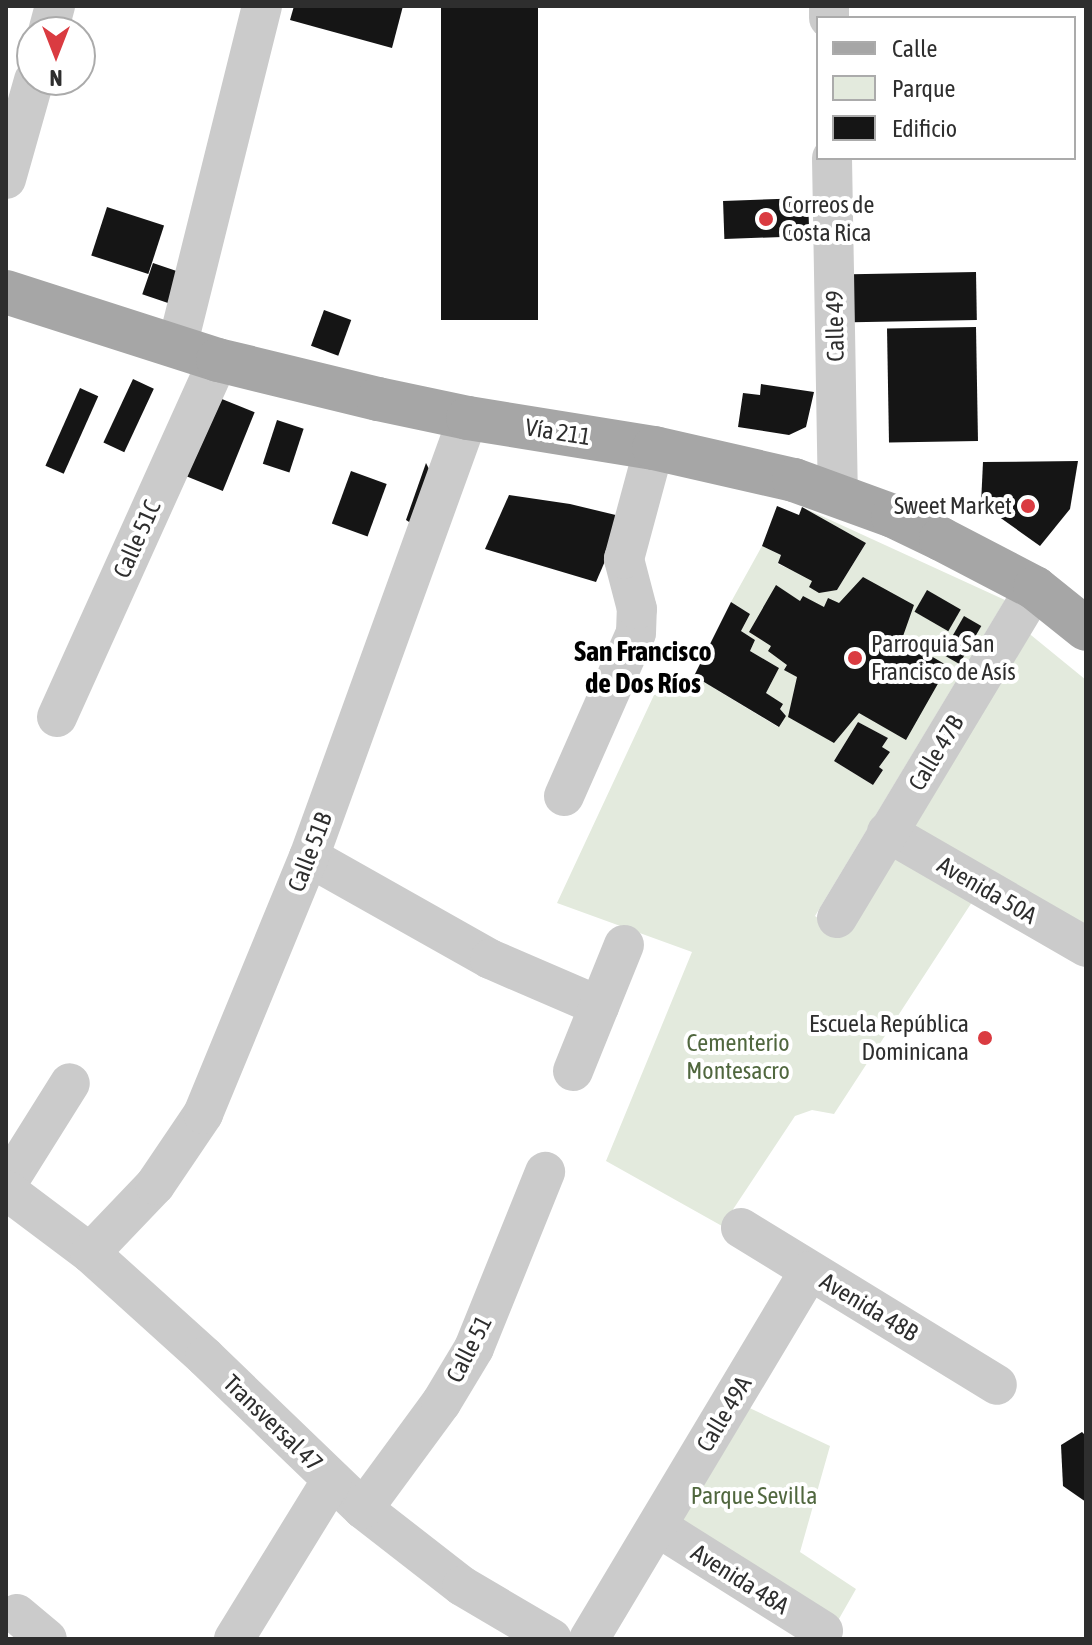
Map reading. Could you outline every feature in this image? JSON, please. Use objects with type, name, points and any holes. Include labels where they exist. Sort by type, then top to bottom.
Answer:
[{"type":"main road","name":"Vía 211","points":[[6,292],[218,360],[468,418],[751,467],[838,494],[893,516],[1035,588],[1086,629]]},
{"type":"street","points":[[177,347],[262,6]]},
{"type":"street","points":[[6,179],[29,96]]},
{"type":"street","name":"Calle 49","points":[[832,160],[838,494]]},
{"type":"street","name":"Calle 51C","points":[[57,717],[218,360]]},
{"type":"street","name":"Calle 51B","points":[[90,1253],[155,1185],[203,1114],[309,857],[468,418]]},
{"type":"street","points":[[564,796],[636,633],[637,609],[624,559],[654,448]]},
{"type":"street","name":"Calle 47B","points":[[837,918],[1035,588]]},
{"type":"street","name":"Avenida 50A","points":[[887,832],[1086,947]]},
{"type":"street","points":[[309,857],[490,959],[599,1006]]},
{"type":"street","points":[[573,1071],[624,945]]},
{"type":"street","points":[[6,1188],[70,1083]]},
{"type":"street","name":"Calle 51","points":[[363,1509],[441,1403],[474,1348],[545,1172]]},
{"type":"street","name":"Transversal 47","points":[[6,1188],[90,1253],[205,1357],[363,1509],[462,1586],[552,1639]]},
{"type":"street","name":"Avenida 48B","points":[[741,1228],[997,1385]]},
{"type":"street","name":"Calle 49A","points":[[589,1639],[809,1271]]},
{"type":"street","points":[[234,1639],[332,1480]]},
{"type":"street","name":"Avenida 48A","points":[[658,1527],[823,1631]]},
{"type":"green space","name":"Cementerio Montesacro","points":[[802,507],[1005,600],[815,916],[843,936],[899,851],[974,899],[834,1114],[812,1110],[795,1116],[722,1226],[606,1161],[692,952],[557,903],[654,695],[689,685],[694,676],[778,727],[786,716],[780,709],[782,704],[766,693],[779,668],[750,651],[755,640],[741,631],[750,614],[731,602],[762,546],[781,555],[778,564],[837,590],[866,543]],"holes":[[[858,722],[888,738],[882,747],[879,767],[883,770],[873,785],[834,761]]]},
{"type":"green space","points":[[1026,631],[1086,680],[1086,936],[903,829]]},
{"type":"green space","name":"Parque Sevilla","points":[[741,1404],[830,1446],[800,1552],[856,1589],[836,1624],[671,1519]]},
{"type":"building","points":[[294,6],[403,6],[392,48],[290,20]]},
{"type":"building","points":[[441,6],[538,6],[538,320],[441,320]]},
{"type":"building","name":"Correos de Costa Rica","points":[[808,198],[809,236],[724,239],[723,201]]},
{"type":"building","points":[[107,207],[164,226],[148,274],[91,256]]},
{"type":"building","points":[[153,263],[179,272],[169,303],[142,294]]},
{"type":"building","points":[[976,272],[977,320],[853,322],[852,274]]},
{"type":"building","points":[[324,310],[351,320],[338,356],[311,346]]},
{"type":"building","points":[[976,327],[978,441],[889,443],[887,329]]},
{"type":"building","points":[[133,379],[154,389],[124,452],[103,442]]},
{"type":"building","points":[[761,384],[814,392],[806,427],[789,435],[738,427],[743,393],[760,395]]},
{"type":"building","points":[[80,388],[98,396],[64,474],[45,466]]},
{"type":"building","points":[[212,395],[255,412],[223,491],[180,474]]},
{"type":"building","points":[[277,420],[304,429],[289,472],[263,464]]},
{"type":"building","name":"Sweet Market","points":[[1078,461],[1070,509],[1040,546],[981,504],[983,462]]},
{"type":"building","points":[[426,463],[435,481],[417,527],[406,520]]},
{"type":"building","points":[[351,471],[387,484],[368,537],[332,524]]},
{"type":"building","points":[[509,495],[570,504],[624,517],[596,582],[485,549]]},
{"type":"building","points":[[777,506],[799,515],[802,507],[866,543],[837,590],[819,593],[809,587],[812,581],[778,563],[781,555],[762,546]]},
{"type":"building","name":"Parroquia San Francisco de Asís","points":[[863,577],[914,605],[902,639],[948,666],[906,740],[859,713],[834,743],[788,717],[797,677],[784,670],[787,665],[768,651],[771,646],[749,632],[776,585],[800,601],[803,596],[824,607],[828,598],[839,603]]},
{"type":"building","points":[[927,590],[961,610],[948,631],[914,612]]},
{"type":"building","points":[[731,602],[750,614],[741,631],[755,640],[750,651],[779,668],[766,693],[783,704],[780,709],[786,716],[779,727],[694,676]]},
{"type":"building","points":[[964,616],[981,626],[959,664],[942,654]]},
{"type":"building","points":[[858,722],[888,738],[882,747],[890,752],[879,767],[883,770],[873,785],[834,761]]},
{"type":"building","points":[[1082,1432],[1086,1436],[1086,1502],[1063,1486],[1061,1445]]},
{"type":"place","name":"Correos de Costa Rica","points":[[766,219]]},
{"type":"place","name":"Sweet Market","points":[[1028,506]]},
{"type":"place","name":"Parroquia San Francisco de Asís","points":[[855,658]]},
{"type":"place","name":"Escuela República Dominicana","points":[[985,1038]]},
{"type":"district","name":"San Francisco de Dos Ríos","points":[[643,667]]}]
